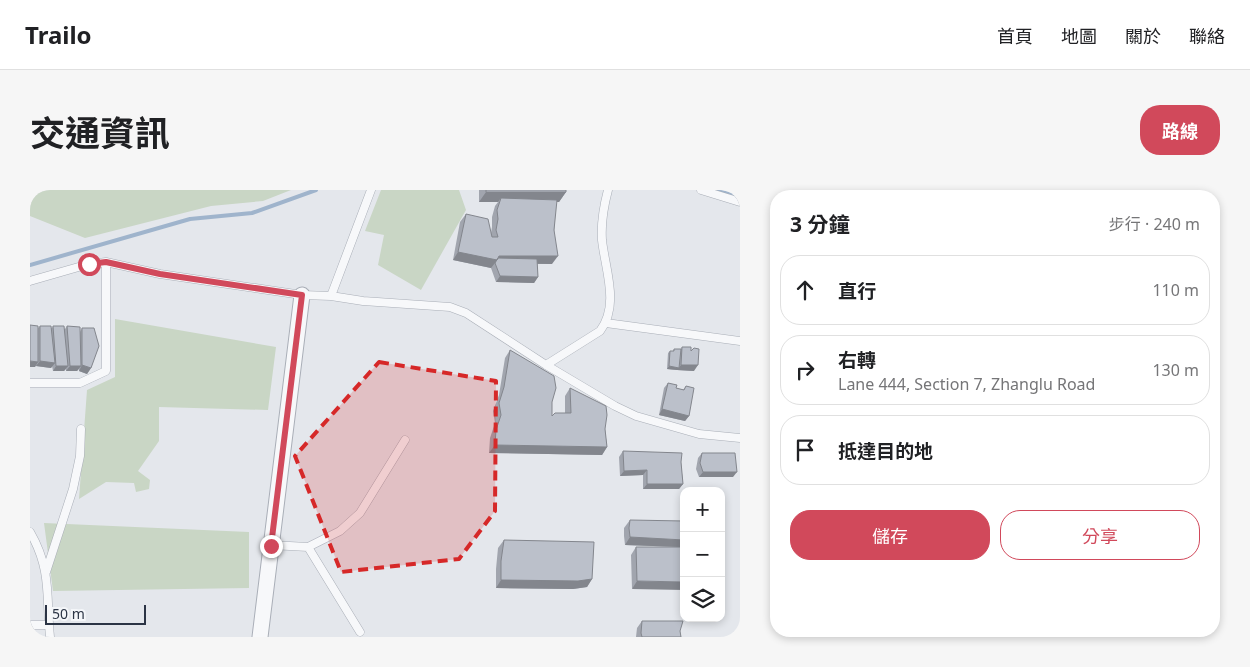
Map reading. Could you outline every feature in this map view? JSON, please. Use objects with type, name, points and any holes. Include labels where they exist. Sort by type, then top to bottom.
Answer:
[{"type":"street","points":[[260,637],[302,295]]},
{"type":"lane","points":[[331,296],[371,190]]},
{"type":"lane","points":[[546,365],[600,331],[606,323],[610,310],[609,284],[602,239],[608,190]]},
{"type":"lane","points":[[701,190],[740,202]]},
{"type":"lane","points":[[30,383],[80,384],[106,371],[106,262]]},
{"type":"lane","points":[[30,281],[89,264],[106,262],[160,274],[302,295],[450,306],[466,313],[546,365],[615,406],[636,416],[699,434],[740,438]]},
{"type":"lane","points":[[606,323],[740,342]]},
{"type":"lane","points":[[46,572],[73,489],[80,456],[81,429]]},
{"type":"lane","points":[[271,546],[308,548],[340,531],[360,513],[404,440]]},
{"type":"lane","points":[[30,532],[37,544],[46,572],[50,637]]},
{"type":"lane","points":[[308,548],[360,632]]},
{"type":"lane","points":[[30,625],[49,625]]},
{"type":"highlighted area","points":[[379,362],[496,381],[495,511],[459,559],[341,572],[295,456]]},
{"type":"green space","points":[[30,190],[291,190],[263,201],[211,206],[85,238],[30,216]]},
{"type":"green space","points":[[381,190],[459,190],[466,210],[421,290],[378,265],[384,235],[365,231]]},
{"type":"green space","points":[[115,319],[276,347],[268,410],[159,407],[159,441],[138,471],[150,480],[149,489],[136,492],[134,483],[106,482],[79,499],[87,390],[115,377]]},
{"type":"green space","points":[[44,523],[249,532],[249,588],[53,591]]},
{"type":"building","points":[[486,190],[566,190],[566,192],[486,192]]},
{"type":"building","points":[[501,198],[557,200],[554,230],[558,256],[499,256],[497,260],[458,252],[466,214],[488,219],[492,237],[498,237],[496,230],[497,210]]},
{"type":"building","points":[[498,258],[537,259],[538,277],[500,276],[495,263]]},
{"type":"building","points":[[30,325],[38,326],[38,362],[30,361]]},
{"type":"building","points":[[40,326],[51,326],[55,363],[40,361]]},
{"type":"building","points":[[53,326],[64,326],[68,366],[56,366]]},
{"type":"building","points":[[67,326],[80,327],[81,366],[70,366]]},
{"type":"building","points":[[82,328],[94,328],[99,346],[91,368],[82,365]]},
{"type":"building","points":[[682,347],[691,347],[691,351],[694,348],[699,349],[698,365],[681,365]]},
{"type":"building","points":[[674,349],[681,349],[679,368],[669,366],[670,351],[674,351]]},
{"type":"building","points":[[510,350],[554,376],[556,388],[552,402],[552,416],[555,413],[571,413],[570,388],[606,406],[605,429],[607,447],[495,445],[496,430],[501,415],[499,403],[504,387]]},
{"type":"building","points":[[668,383],[677,385],[676,388],[684,390],[686,386],[694,388],[689,416],[662,409]]},
{"type":"building","points":[[623,451],[682,453],[683,484],[647,484],[647,470],[624,471]]},
{"type":"building","points":[[702,453],[735,453],[737,472],[703,472],[700,463]]},
{"type":"building","points":[[630,520],[680,521],[680,540],[630,537]]},
{"type":"building","points":[[504,540],[594,542],[592,579],[578,581],[501,580]]},
{"type":"building","points":[[636,547],[680,547],[680,582],[637,581]]},
{"type":"building","points":[[642,621],[683,622],[680,631],[681,637],[642,637]]},
{"type":"waterway","points":[[30,265],[190,219],[252,213],[316,190]]},
{"type":"waterway","points":[[714,190],[740,197]]},
{"type":"route","points":[[89,264],[106,262],[160,274],[302,295],[271,546]]}]
